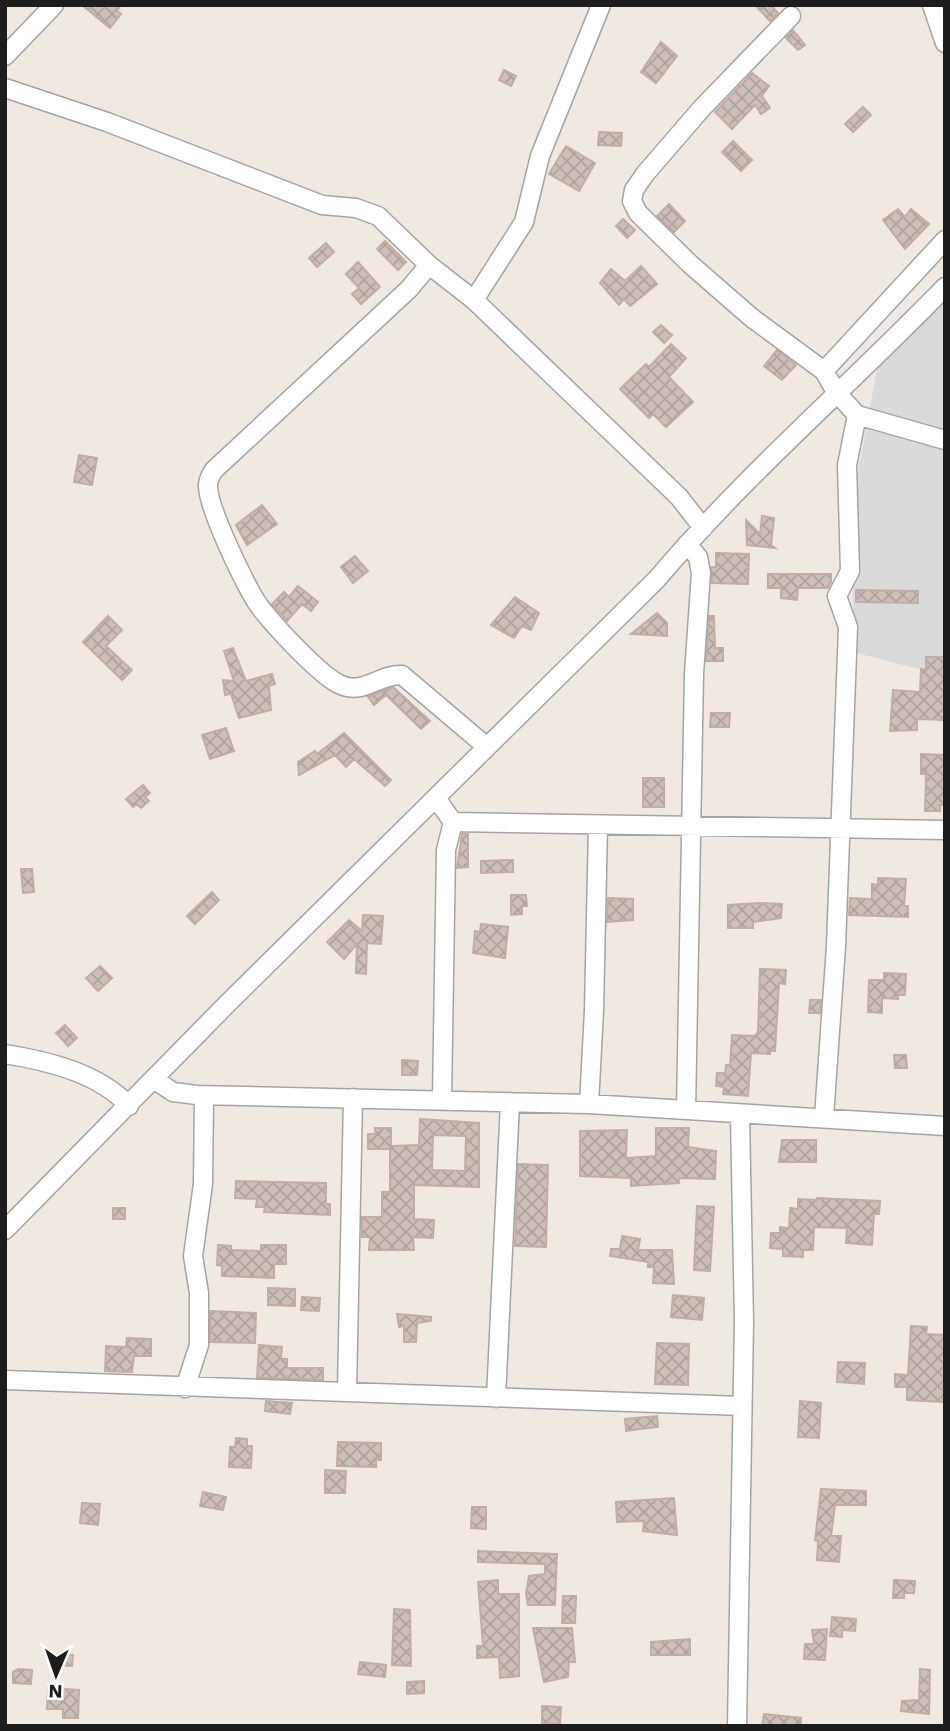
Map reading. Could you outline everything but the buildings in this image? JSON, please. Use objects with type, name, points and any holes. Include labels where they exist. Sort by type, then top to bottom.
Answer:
[{"type":"street","points":[[5,56],[54,5]]},
{"type":"street","points":[[474,300],[524,222],[540,156],[601,5]]},
{"type":"street","points":[[932,5],[945,43]]},
{"type":"street","points":[[791,16],[702,108],[645,174],[634,190],[632,201],[638,213],[690,264],[752,317],[824,371],[836,392],[857,415],[945,440]]},
{"type":"street","points":[[5,88],[107,122],[322,205],[368,211],[391,227],[429,265],[474,300],[679,497],[703,528]]},
{"type":"street","points":[[824,371],[945,240]]},
{"type":"street","points":[[429,265],[409,289],[215,470],[209,478],[208,491],[212,508],[254,598],[323,672],[338,684],[354,688],[402,675],[487,747]]},
{"type":"street","points":[[5,1230],[657,579],[687,544],[836,392],[945,287]]},
{"type":"street","points":[[824,1117],[836,946],[838,830],[848,627],[837,596],[850,571],[847,466],[857,415]]},
{"type":"street","points":[[686,1110],[694,674],[701,573],[698,557],[687,544]]},
{"type":"street","points":[[436,798],[453,822],[446,850],[442,1099]]},
{"type":"street","points":[[453,822],[945,830]]},
{"type":"street","points":[[589,1104],[598,825]]},
{"type":"street","points":[[5,1054],[35,1059],[83,1076],[106,1086],[129,1106]]},
{"type":"street","points":[[155,1080],[173,1092],[204,1096],[589,1104],[740,1116],[824,1117],[945,1126]]},
{"type":"street","points":[[185,1388],[199,1345],[199,1293],[192,1256],[203,1184],[204,1096]]},
{"type":"street","points":[[347,1391],[353,1098]]},
{"type":"street","points":[[496,1398],[510,1102]]},
{"type":"street","points":[[737,1726],[744,1322],[740,1116]]},
{"type":"street","points":[[5,1380],[742,1406]]},
{"type":"shaded area","points":[[945,300],[945,676],[853,652],[853,500],[879,357]]}]
